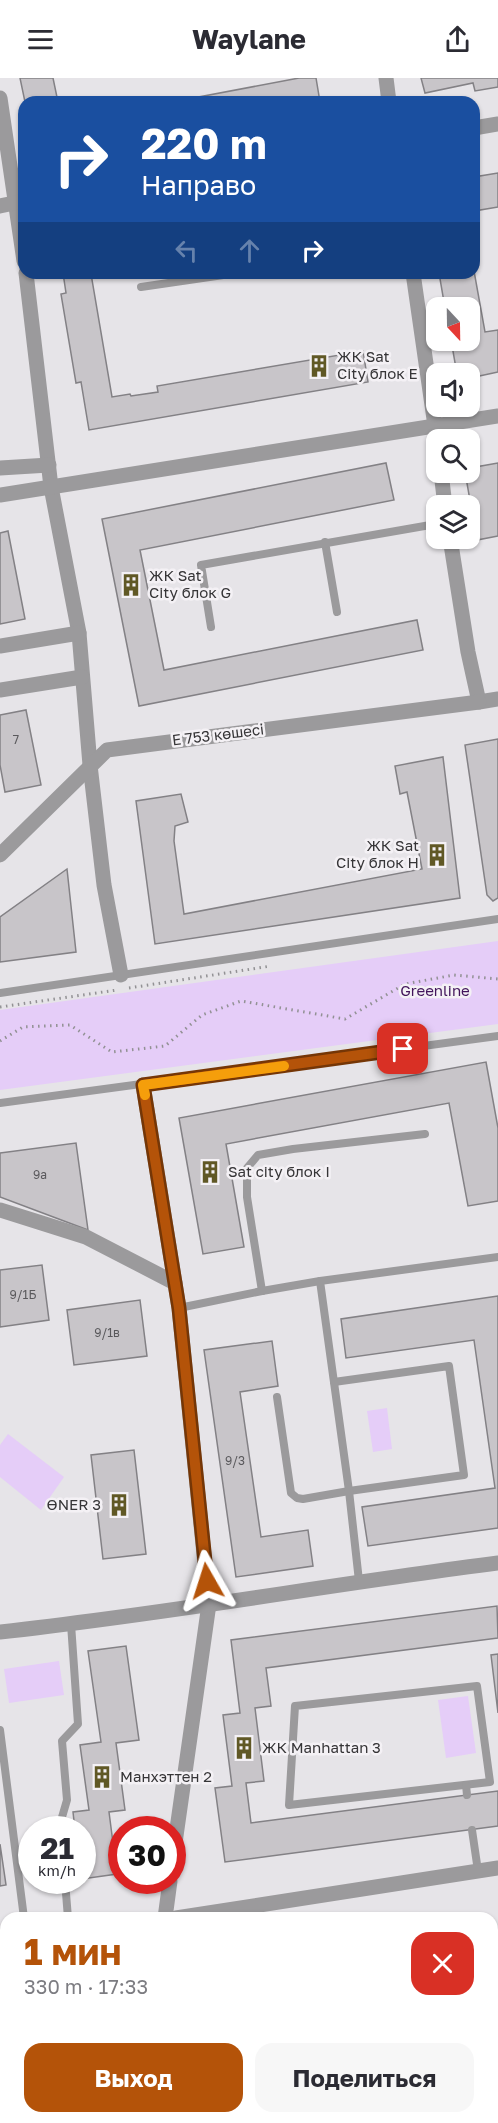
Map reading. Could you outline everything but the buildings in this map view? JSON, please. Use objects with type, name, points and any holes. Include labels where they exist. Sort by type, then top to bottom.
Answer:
[{"type":"street","points":[[386,78],[388,96]]},
{"type":"street","points":[[0,98],[18,192]]},
{"type":"street","points":[[480,127],[498,124]]},
{"type":"street","points":[[0,206],[18,202]]},
{"type":"street","points":[[27,279],[51,487],[79,633],[90,765],[104,885],[121,975]]},
{"type":"street","points":[[414,279],[436,429]]},
{"type":"street","points":[[448,429],[498,416]]},
{"type":"street","points":[[0,495],[426,433]]},
{"type":"street","points":[[0,468],[49,465]]},
{"type":"street","points":[[452,549],[468,652],[479,702]]},
{"type":"street","points":[[0,646],[79,633]]},
{"type":"street","points":[[0,690],[82,677]]},
{"type":"street","name":"Е 753 көшесі","points":[[0,855],[107,750],[498,699]]},
{"type":"street","points":[[143,1085],[179,1308],[209,1604],[179,1816]]},
{"type":"street","points":[[0,1210],[86,1237],[175,1283]]},
{"type":"street","points":[[0,1632],[71,1624],[359,1581],[498,1563]]},
{"type":"street","points":[[215,1912],[498,1868]]},
{"type":"street","points":[[166,1912],[168,1894]]},
{"type":"lane","points":[[141,287],[196,279]]},
{"type":"lane","points":[[211,627],[201,565],[426,526]]},
{"type":"lane","points":[[325,542],[337,612]]},
{"type":"lane","points":[[0,993],[498,920]]},
{"type":"lane","points":[[0,1103],[498,1036]]},
{"type":"lane","points":[[262,1290],[247,1197],[247,1168],[258,1155],[425,1134]]},
{"type":"lane","points":[[179,1308],[262,1290],[498,1257]]},
{"type":"lane","points":[[320,1281],[359,1581]]},
{"type":"lane","points":[[277,1396],[291,1493],[297,1498],[303,1499],[464,1475],[449,1366],[334,1382]]},
{"type":"lane","points":[[62,1816],[67,1800],[62,1741],[78,1724],[71,1624]]},
{"type":"lane","points":[[477,1686],[490,1782],[466,1785],[289,1805],[295,1706],[477,1686]]},
{"type":"lane","points":[[0,1730],[23,1912]]},
{"type":"lane","points":[[466,1785],[467,1795]]},
{"type":"lane","points":[[472,1830],[478,1871]]},
{"type":"lane","points":[[66,1894],[68,1912]]},
{"type":"path","points":[[0,1007],[273,966]]},
{"type":"path","points":[[0,1041],[23,1027],[70,1025],[112,1052],[165,1046],[202,1015],[241,1001],[345,1019],[405,984],[454,975],[498,979]]},
{"type":"green space","name":"Greenline","points":[[498,941],[498,1024],[0,1090],[0,1010]]},
{"type":"green space","points":[[387,1408],[392,1449],[373,1452],[367,1411]]},
{"type":"green space","points":[[8,1434],[64,1477],[41,1510],[0,1477],[0,1445]]},
{"type":"green space","points":[[59,1661],[64,1695],[9,1703],[4,1669]]},
{"type":"green space","points":[[468,1696],[476,1753],[446,1758],[438,1700]]},
{"type":"slow traffic","points":[[145,1095],[143,1085],[284,1066]]},
{"type":"place","name":"ЖК Sat City блок E","points":[[319,366]]},
{"type":"place","name":"ЖК Sat City блок G","points":[[131,585]]},
{"type":"place","name":"ЖК Sat City блок H","points":[[437,855]]},
{"type":"place","name":"Sat city блок I","points":[[210,1172]]},
{"type":"place","name":"ӨNER 3","points":[[119,1505]]},
{"type":"place","name":"ЖК Manhattan 3","points":[[244,1748]]},
{"type":"place","name":"Манхэттен 2","points":[[102,1777]]},
{"type":"route","points":[[207,1581],[179,1308],[143,1085],[403,1049]]}]
